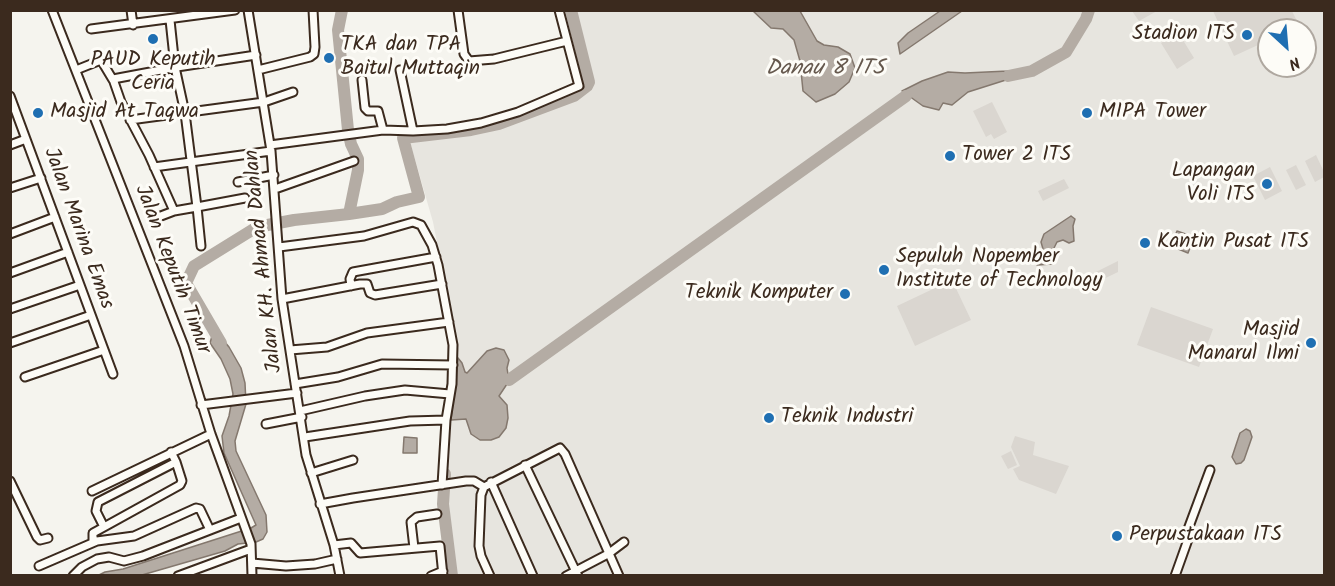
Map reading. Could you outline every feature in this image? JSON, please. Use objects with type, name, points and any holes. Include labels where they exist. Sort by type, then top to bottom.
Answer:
[{"type":"street","name":"Jalan Keputih Timur","points":[[52,10],[184,345],[201,405],[251,547],[252,576]]},
{"type":"street","points":[[131,10],[134,25]]},
{"type":"street","points":[[91,29],[236,10]]},
{"type":"street","name":"Jalan KH. Ahmad Dahlan","points":[[248,10],[271,148],[282,299],[295,384],[311,473],[334,545],[340,576]]},
{"type":"street","points":[[258,70],[314,54],[312,10]]},
{"type":"street","points":[[458,10],[462,46],[466,58],[471,61],[494,59],[567,41]]},
{"type":"street","points":[[154,167],[383,130],[413,131],[456,127],[500,119],[579,86],[560,10]]},
{"type":"street","points":[[170,20],[201,246]]},
{"type":"street","points":[[114,79],[175,67],[256,56]]},
{"type":"street","points":[[76,70],[101,60],[114,79],[130,120],[174,212]]},
{"type":"street","points":[[400,70],[413,131]]},
{"type":"street","points":[[362,80],[366,109],[378,111],[383,130]]},
{"type":"street","points":[[130,120],[264,102],[293,92]]},
{"type":"street","name":"Jalan Marina Emas","points":[[11,102],[113,374]]},
{"type":"street","points":[[10,145],[26,139]]},
{"type":"street","points":[[275,189],[354,161]]},
{"type":"street","points":[[238,182],[274,175]]},
{"type":"street","points":[[10,188],[41,178]]},
{"type":"street","points":[[153,219],[174,212],[245,198]]},
{"type":"street","points":[[10,234],[55,218]]},
{"type":"street","points":[[279,247],[364,236],[413,222],[424,228],[436,257],[453,345],[453,365],[446,420],[445,485]]},
{"type":"street","points":[[10,273],[68,252]]},
{"type":"street","points":[[351,286],[353,272],[436,257]]},
{"type":"street","points":[[282,299],[360,284],[368,285],[370,293],[375,295],[442,284]]},
{"type":"street","points":[[10,309],[80,285]]},
{"type":"street","points":[[10,343],[91,315]]},
{"type":"street","points":[[290,350],[327,347],[367,333],[449,322]]},
{"type":"street","points":[[25,377],[104,350]]},
{"type":"street","points":[[295,384],[338,377],[382,364],[453,365]]},
{"type":"street","points":[[266,424],[365,396],[405,390],[450,394]]},
{"type":"street","points":[[201,405],[297,393]]},
{"type":"street","points":[[305,437],[410,421],[446,420]]},
{"type":"street","points":[[92,491],[211,434]]},
{"type":"street","points":[[487,573],[479,546],[481,495],[484,487],[560,448],[563,450],[619,576]]},
{"type":"street","points":[[93,542],[93,532],[180,485],[182,481],[171,453]]},
{"type":"street","points":[[311,473],[353,460]]},
{"type":"street","points":[[104,528],[96,512],[98,502],[176,462]]},
{"type":"street","points":[[525,465],[577,573]]},
{"type":"street","points":[[1174,576],[1190,534],[1186,532],[1210,470]]},
{"type":"street","points":[[10,481],[37,537],[40,540],[48,538]]},
{"type":"street","points":[[320,504],[474,481],[484,487]]},
{"type":"street","points":[[491,482],[530,575]]},
{"type":"street","points":[[39,566],[93,542],[134,536],[196,508],[200,509],[210,531]]},
{"type":"street","points":[[414,548],[411,522],[417,517],[437,514]]},
{"type":"street","points":[[73,576],[82,567],[97,559],[109,557],[124,561],[130,560],[241,518]]},
{"type":"street","points":[[566,576],[577,573],[624,542]]},
{"type":"street","points":[[334,545],[351,543],[360,553],[440,546],[443,573],[431,576]]},
{"type":"street","points":[[178,576],[251,547]]},
{"type":"street","points":[[252,563],[286,566],[315,564],[337,559]]},
{"type":"shaded area","name":"Sepuluh Nopember Institute of Technology","points":[[569,11],[1324,11],[1324,575],[453,575],[448,484],[442,429],[452,356],[452,318],[433,222],[410,142],[496,128],[554,108],[589,91]]},
{"type":"shaded area","points":[[1132,11],[1157,11],[1139,21]]},
{"type":"shaded area","name":"Stadion ITS","points":[[1213,11],[1292,11],[1296,18],[1257,18],[1257,45],[1234,56]]},
{"type":"shaded area","points":[[1178,32],[1194,58],[1177,69],[1161,43]]},
{"type":"shaded area","points":[[992,102],[1007,132],[994,139],[991,134],[986,137],[973,111]]},
{"type":"shaded area","points":[[1316,155],[1324,177],[1315,182],[1305,161]]},
{"type":"shaded area","points":[[1296,165],[1306,185],[1296,190],[1286,170]]},
{"type":"shaded area","name":"Lapangan Voli ITS","points":[[1270,167],[1282,191],[1265,200],[1253,176]]},
{"type":"shaded area","points":[[1064,179],[1069,188],[1043,201],[1038,191]]},
{"type":"shaded area","points":[[1118,261],[1118,272],[1085,288],[1076,282]]},
{"type":"shaded area","points":[[952,280],[971,320],[915,346],[897,306]]},
{"type":"shaded area","points":[[1151,307],[1213,329],[1199,367],[1137,345]]},
{"type":"shaded area","points":[[1015,436],[1035,442],[1033,455],[1069,466],[1056,494],[1019,480],[1013,469],[1020,466],[1011,447]]},
{"type":"shaded area","points":[[1011,451],[1017,465],[1008,469],[1001,456]]},
{"type":"water","name":"Danau 8 ITS","points":[[753,11],[800,11],[817,41],[824,45],[838,47],[850,54],[855,68],[849,82],[835,94],[816,102],[803,91],[800,61],[794,40],[783,29],[771,28]]},
{"type":"water","points":[[940,11],[962,11],[900,54],[898,43],[908,33]]},
{"type":"water","points":[[1008,71],[1009,79],[968,92],[952,105],[943,103],[939,110],[923,106],[902,91],[948,72]]},
{"type":"water","points":[[1071,216],[1075,219],[1074,241],[1057,242],[1054,248],[1056,260],[1052,264],[1037,265],[1037,256],[1043,249],[1041,242],[1044,234]]},
{"type":"water","points":[[1177,231],[1194,237],[1188,253],[1171,246]]},
{"type":"water","points":[[214,329],[229,347],[241,368],[245,383],[246,404],[235,441],[236,451],[266,515],[267,532],[263,539],[256,542],[238,544],[225,551],[142,575],[97,576],[256,525],[224,453],[222,436],[233,394],[230,379],[221,359],[210,343]]},
{"type":"water","points":[[496,348],[504,350],[509,360],[507,368],[509,381],[499,396],[507,405],[508,418],[506,428],[499,437],[480,440],[471,434],[466,419],[451,420],[458,358],[467,373],[487,351]]},
{"type":"water","points":[[1246,429],[1250,431],[1252,437],[1244,460],[1236,464],[1232,457],[1240,433]]},
{"type":"water","points":[[404,437],[417,438],[417,453],[403,453]]},
{"type":"waterway","points":[[221,343],[186,283],[194,266],[257,227],[349,214],[358,159],[348,130],[338,30],[342,10]]},
{"type":"waterway","points":[[349,214],[382,209],[397,202],[419,197],[403,138],[471,130],[499,124],[574,96],[587,86],[589,82],[571,10]]},
{"type":"waterway","points":[[1008,76],[1032,71],[1066,52],[1089,10]]},
{"type":"waterway","points":[[509,380],[906,96]]},
{"type":"waterway","points":[[445,474],[443,504],[452,576]]},
{"type":"place","name":"Stadion ITS","points":[[1247,35]]},
{"type":"place","name":"PAUD Keputih Ceria","points":[[153,39]]},
{"type":"place","name":"TKA dan TPA Baitul Muttaqin","points":[[329,58]]},
{"type":"place","name":"Masjid At Taqwa","points":[[38,113]]},
{"type":"place","name":"MIPA Tower","points":[[1087,113]]},
{"type":"place","name":"Tower 2 ITS","points":[[950,156]]},
{"type":"place","name":"Lapangan Voli ITS","points":[[1267,184]]},
{"type":"place","name":"Kantin Pusat ITS","points":[[1145,243]]},
{"type":"place","name":"Sepuluh Nopember Institute of Technology","points":[[884,270]]},
{"type":"place","name":"Teknik Komputer","points":[[845,294]]},
{"type":"place","name":"Masjid Manarul Ilmi","points":[[1311,343]]},
{"type":"place","name":"Teknik Industri","points":[[769,418]]},
{"type":"place","name":"Perpustakaan ITS","points":[[1117,536]]}]
